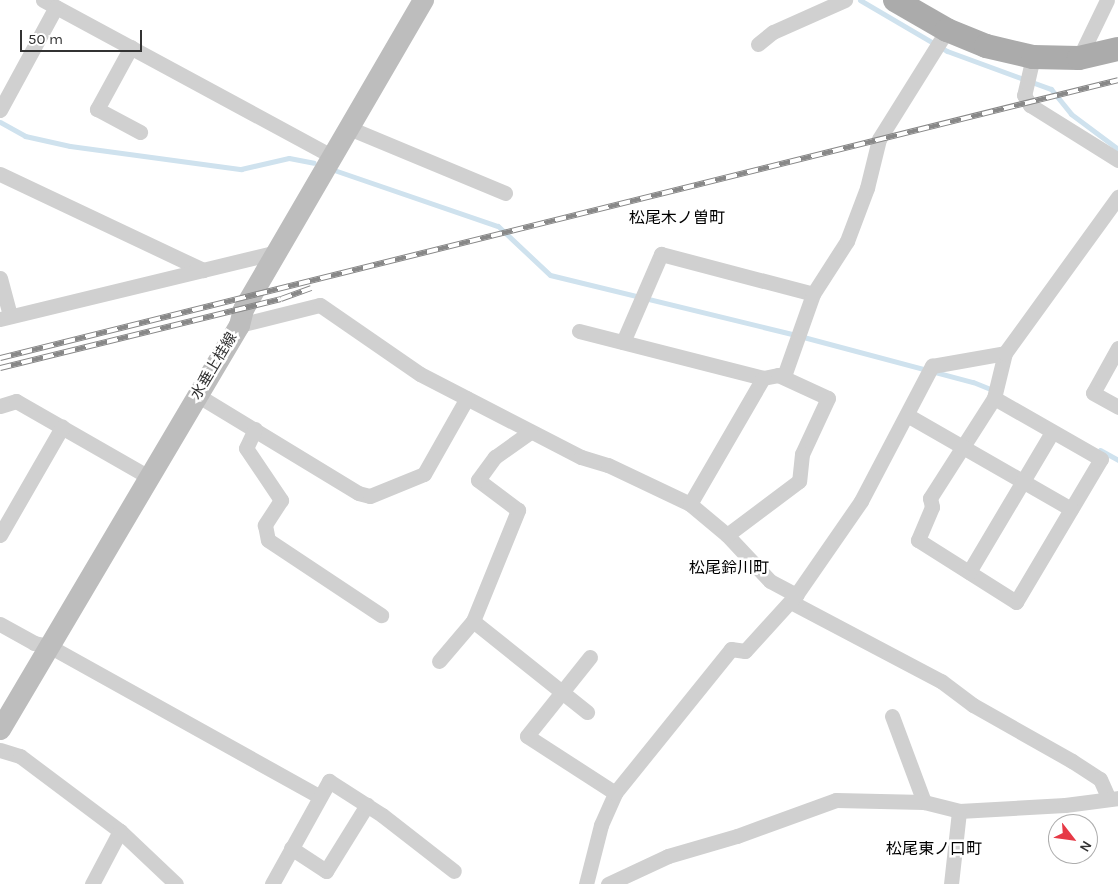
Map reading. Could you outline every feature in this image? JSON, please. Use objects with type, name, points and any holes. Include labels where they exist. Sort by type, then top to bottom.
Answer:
[{"type":"main road","name":"水垂上桂線","points":[[0,729],[147,476],[239,325],[243,309],[423,0]]},
{"type":"main road","points":[[895,0],[941,41],[986,46],[1033,57],[1080,58],[1118,48]]},
{"type":"street","points":[[758,44],[773,32],[845,0]]},
{"type":"street","points":[[1080,58],[1107,0]]},
{"type":"street","points":[[0,110],[49,4],[331,156]]},
{"type":"street","points":[[784,376],[814,294],[847,241],[867,188],[879,139],[941,41]]},
{"type":"street","points":[[131,47],[97,109],[140,132]]},
{"type":"street","points":[[1033,57],[1024,95],[1033,108],[1118,160]]},
{"type":"street","points":[[349,128],[506,193]]},
{"type":"street","points":[[0,174],[203,270]]},
{"type":"street","points":[[994,398],[1102,459],[1016,602],[918,540],[932,507],[930,498],[964,448],[994,398],[1005,353],[1118,197]]},
{"type":"street","points":[[0,278],[5,318],[276,252]]},
{"type":"street","points":[[623,342],[661,254],[814,294]]},
{"type":"street","points":[[239,325],[320,305],[420,374],[530,432],[690,504],[726,535],[770,581],[793,598],[941,681],[973,705],[1072,761],[1100,779],[1113,798],[1065,805],[959,811],[924,802],[836,800],[737,836],[668,856],[608,884]]},
{"type":"street","points":[[579,331],[763,378],[784,376],[828,398],[802,454],[799,481],[726,535]]},
{"type":"street","points":[[1118,348],[1093,392],[1118,407]]},
{"type":"street","points":[[586,884],[601,826],[615,793],[731,649],[745,651],[793,598],[861,501],[932,366],[1005,353]]},
{"type":"street","points":[[690,504],[763,378]]},
{"type":"street","points":[[197,395],[256,429],[358,493],[370,496],[424,474],[468,398]]},
{"type":"street","points":[[0,406],[16,401],[147,476]]},
{"type":"street","points":[[907,415],[1071,509]]},
{"type":"street","points":[[0,536],[62,427]]},
{"type":"street","points":[[256,429],[246,448],[281,500],[265,525],[268,540],[381,615]]},
{"type":"street","points":[[439,661],[473,621],[518,510],[478,480],[495,457],[530,432]]},
{"type":"street","points":[[969,572],[1052,432]]},
{"type":"street","points":[[473,621],[587,712]]},
{"type":"street","points":[[0,624],[34,643],[49,646],[320,797]]},
{"type":"street","points":[[590,657],[527,736],[615,793]]},
{"type":"street","points":[[892,716],[924,802]]},
{"type":"street","points":[[0,750],[20,756],[120,831],[176,884]]},
{"type":"street","points":[[272,884],[329,781],[367,805],[454,871]]},
{"type":"street","points":[[291,848],[326,871],[367,805]]},
{"type":"street","points":[[951,884],[959,811]]},
{"type":"street","points":[[92,884],[120,831]]},
{"type":"waterway","points":[[860,0],[947,51],[1051,89],[1071,114],[1118,149]]},
{"type":"waterway","points":[[0,122],[25,136],[70,146],[241,169],[289,158],[314,163]]},
{"type":"waterway","points":[[334,170],[498,226],[550,275],[792,334],[973,382],[995,391]]},
{"type":"waterway","points":[[1100,450],[1118,460]]},
{"type":"railway","points":[[0,358],[1118,80]]},
{"type":"railway","points":[[0,368],[281,299],[311,288]]},
{"type":"district","name":"松尾木ノ曽町","points":[[677,218]]},
{"type":"district","name":"松尾鈴川町","points":[[729,568]]},
{"type":"district","name":"松尾東ノ口町","points":[[934,849]]}]
